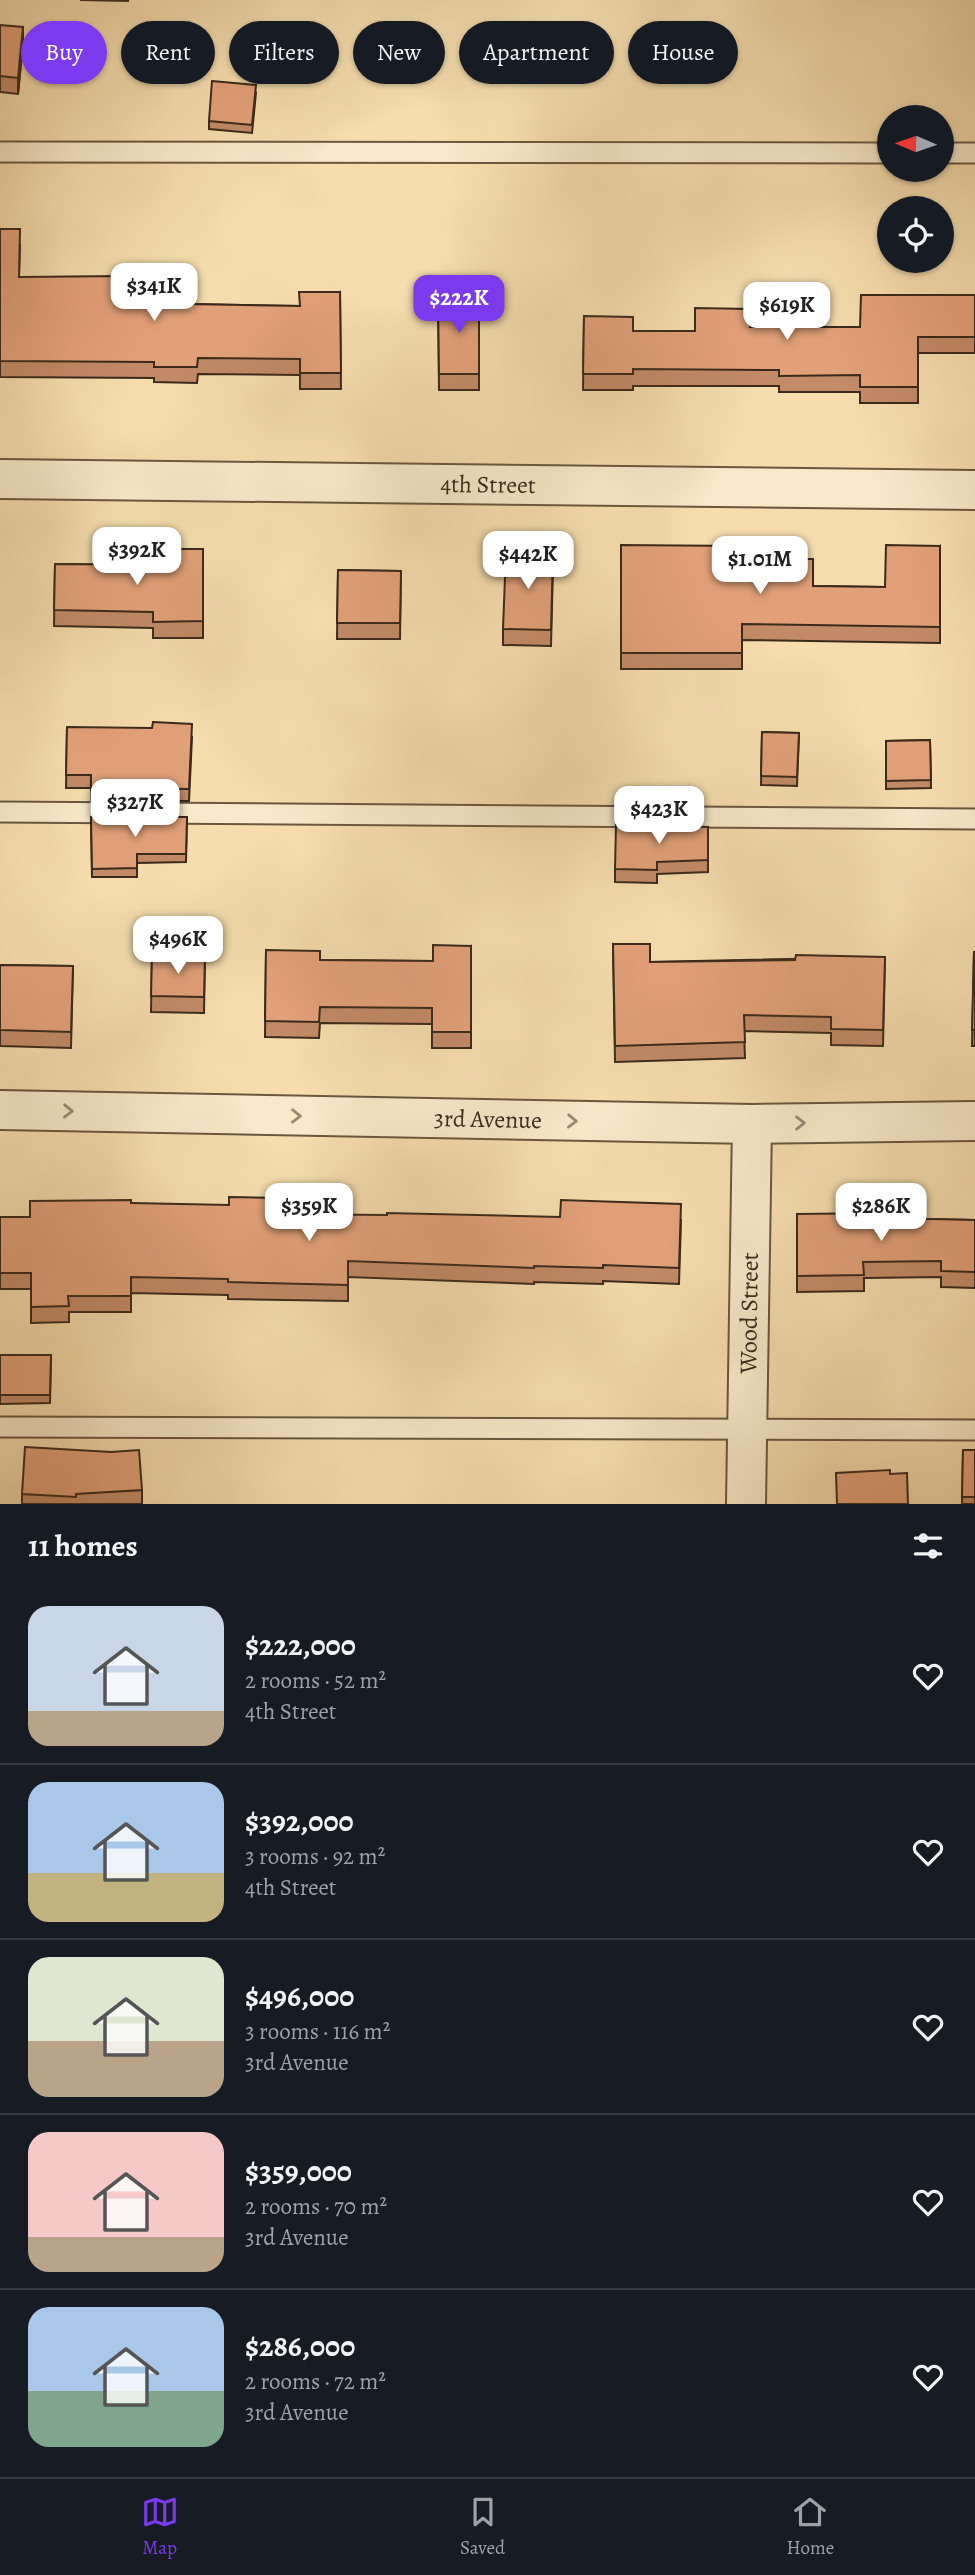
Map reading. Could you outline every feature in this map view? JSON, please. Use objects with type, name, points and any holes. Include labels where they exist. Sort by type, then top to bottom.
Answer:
[{"type":"street","name":"4th Street","points":[[0,479],[975,490]]},
{"type":"street","name":"3rd Avenue","points":[[0,1110],[752,1124],[975,1121]]},
{"type":"street","name":"Wood Street","points":[[746,1504],[752,1124]]},
{"type":"lane","points":[[0,152],[877,153]]},
{"type":"lane","points":[[954,153],[975,153]]},
{"type":"lane","points":[[0,813],[975,820]]},
{"type":"lane","points":[[0,1427],[975,1430]]},
{"type":"building","points":[[0,25],[21,27],[18,78],[0,76]]},
{"type":"building","points":[[215,81],[256,85],[252,125],[209,121],[212,84]]},
{"type":"building","points":[[0,229],[20,229],[19,277],[122,276],[122,294],[188,295],[187,304],[300,306],[299,292],[340,292],[341,373],[300,373],[300,359],[198,358],[197,367],[154,367],[154,362],[0,361]]},
{"type":"building","points":[[861,295],[975,295],[975,337],[918,337],[918,387],[860,387],[860,375],[779,376],[779,370],[633,369],[633,374],[583,374],[584,316],[633,317],[633,331],[695,331],[695,308],[751,309],[750,327],[860,327]]},
{"type":"building","points":[[438,296],[479,296],[479,374],[439,374]]},
{"type":"building","points":[[621,545],[742,546],[742,559],[813,559],[813,586],[885,587],[886,545],[940,546],[940,627],[742,624],[742,653],[621,653]]},
{"type":"building","points":[[153,549],[203,549],[203,621],[153,622],[153,612],[54,610],[55,564],[153,565]]},
{"type":"building","points":[[506,551],[553,552],[551,630],[503,629]]},
{"type":"building","points":[[338,570],[401,571],[400,623],[337,623]]},
{"type":"building","points":[[153,722],[192,724],[189,789],[91,788],[91,775],[66,775],[67,727],[152,728]]},
{"type":"building","points":[[762,732],[799,733],[797,777],[761,776]]},
{"type":"building","points":[[930,740],[931,780],[886,781],[886,741]]},
{"type":"building","points":[[91,817],[187,817],[186,854],[137,854],[137,868],[92,869]]},
{"type":"building","points":[[616,825],[708,827],[708,860],[657,862],[657,870],[615,869]]},
{"type":"building","points":[[613,944],[650,944],[650,962],[795,960],[796,955],[885,957],[883,1030],[831,1029],[831,1017],[744,1015],[745,1042],[615,1046]]},
{"type":"building","points":[[433,945],[471,946],[471,1032],[432,1032],[432,1008],[320,1007],[319,1022],[265,1021],[266,950],[320,951],[320,960],[433,961]]},
{"type":"building","points":[[974,952],[975,1030],[972,1030]]},
{"type":"building","points":[[152,955],[205,956],[204,997],[151,996]]},
{"type":"building","points":[[0,965],[73,966],[71,1032],[0,1030]]},
{"type":"building","points":[[229,1197],[279,1198],[278,1214],[387,1213],[560,1217],[561,1200],[681,1204],[679,1268],[603,1265],[603,1268],[534,1268],[348,1261],[348,1285],[131,1277],[131,1296],[68,1296],[69,1306],[31,1307],[31,1273],[0,1273],[0,1217],[30,1217],[30,1201],[131,1200],[131,1203],[229,1205]]},
{"type":"building","points":[[884,1213],[884,1218],[975,1220],[975,1272],[941,1271],[941,1261],[863,1262],[864,1275],[797,1276],[797,1214]]},
{"type":"building","points":[[0,1355],[51,1355],[50,1395],[0,1395]]},
{"type":"building","points":[[25,1447],[111,1452],[139,1450],[142,1490],[76,1494],[76,1497],[22,1494]]},
{"type":"building","points":[[963,1450],[975,1450],[975,1497],[962,1497]]},
{"type":"building","points":[[890,1470],[890,1474],[907,1473],[908,1504],[837,1504],[836,1473]]}]
